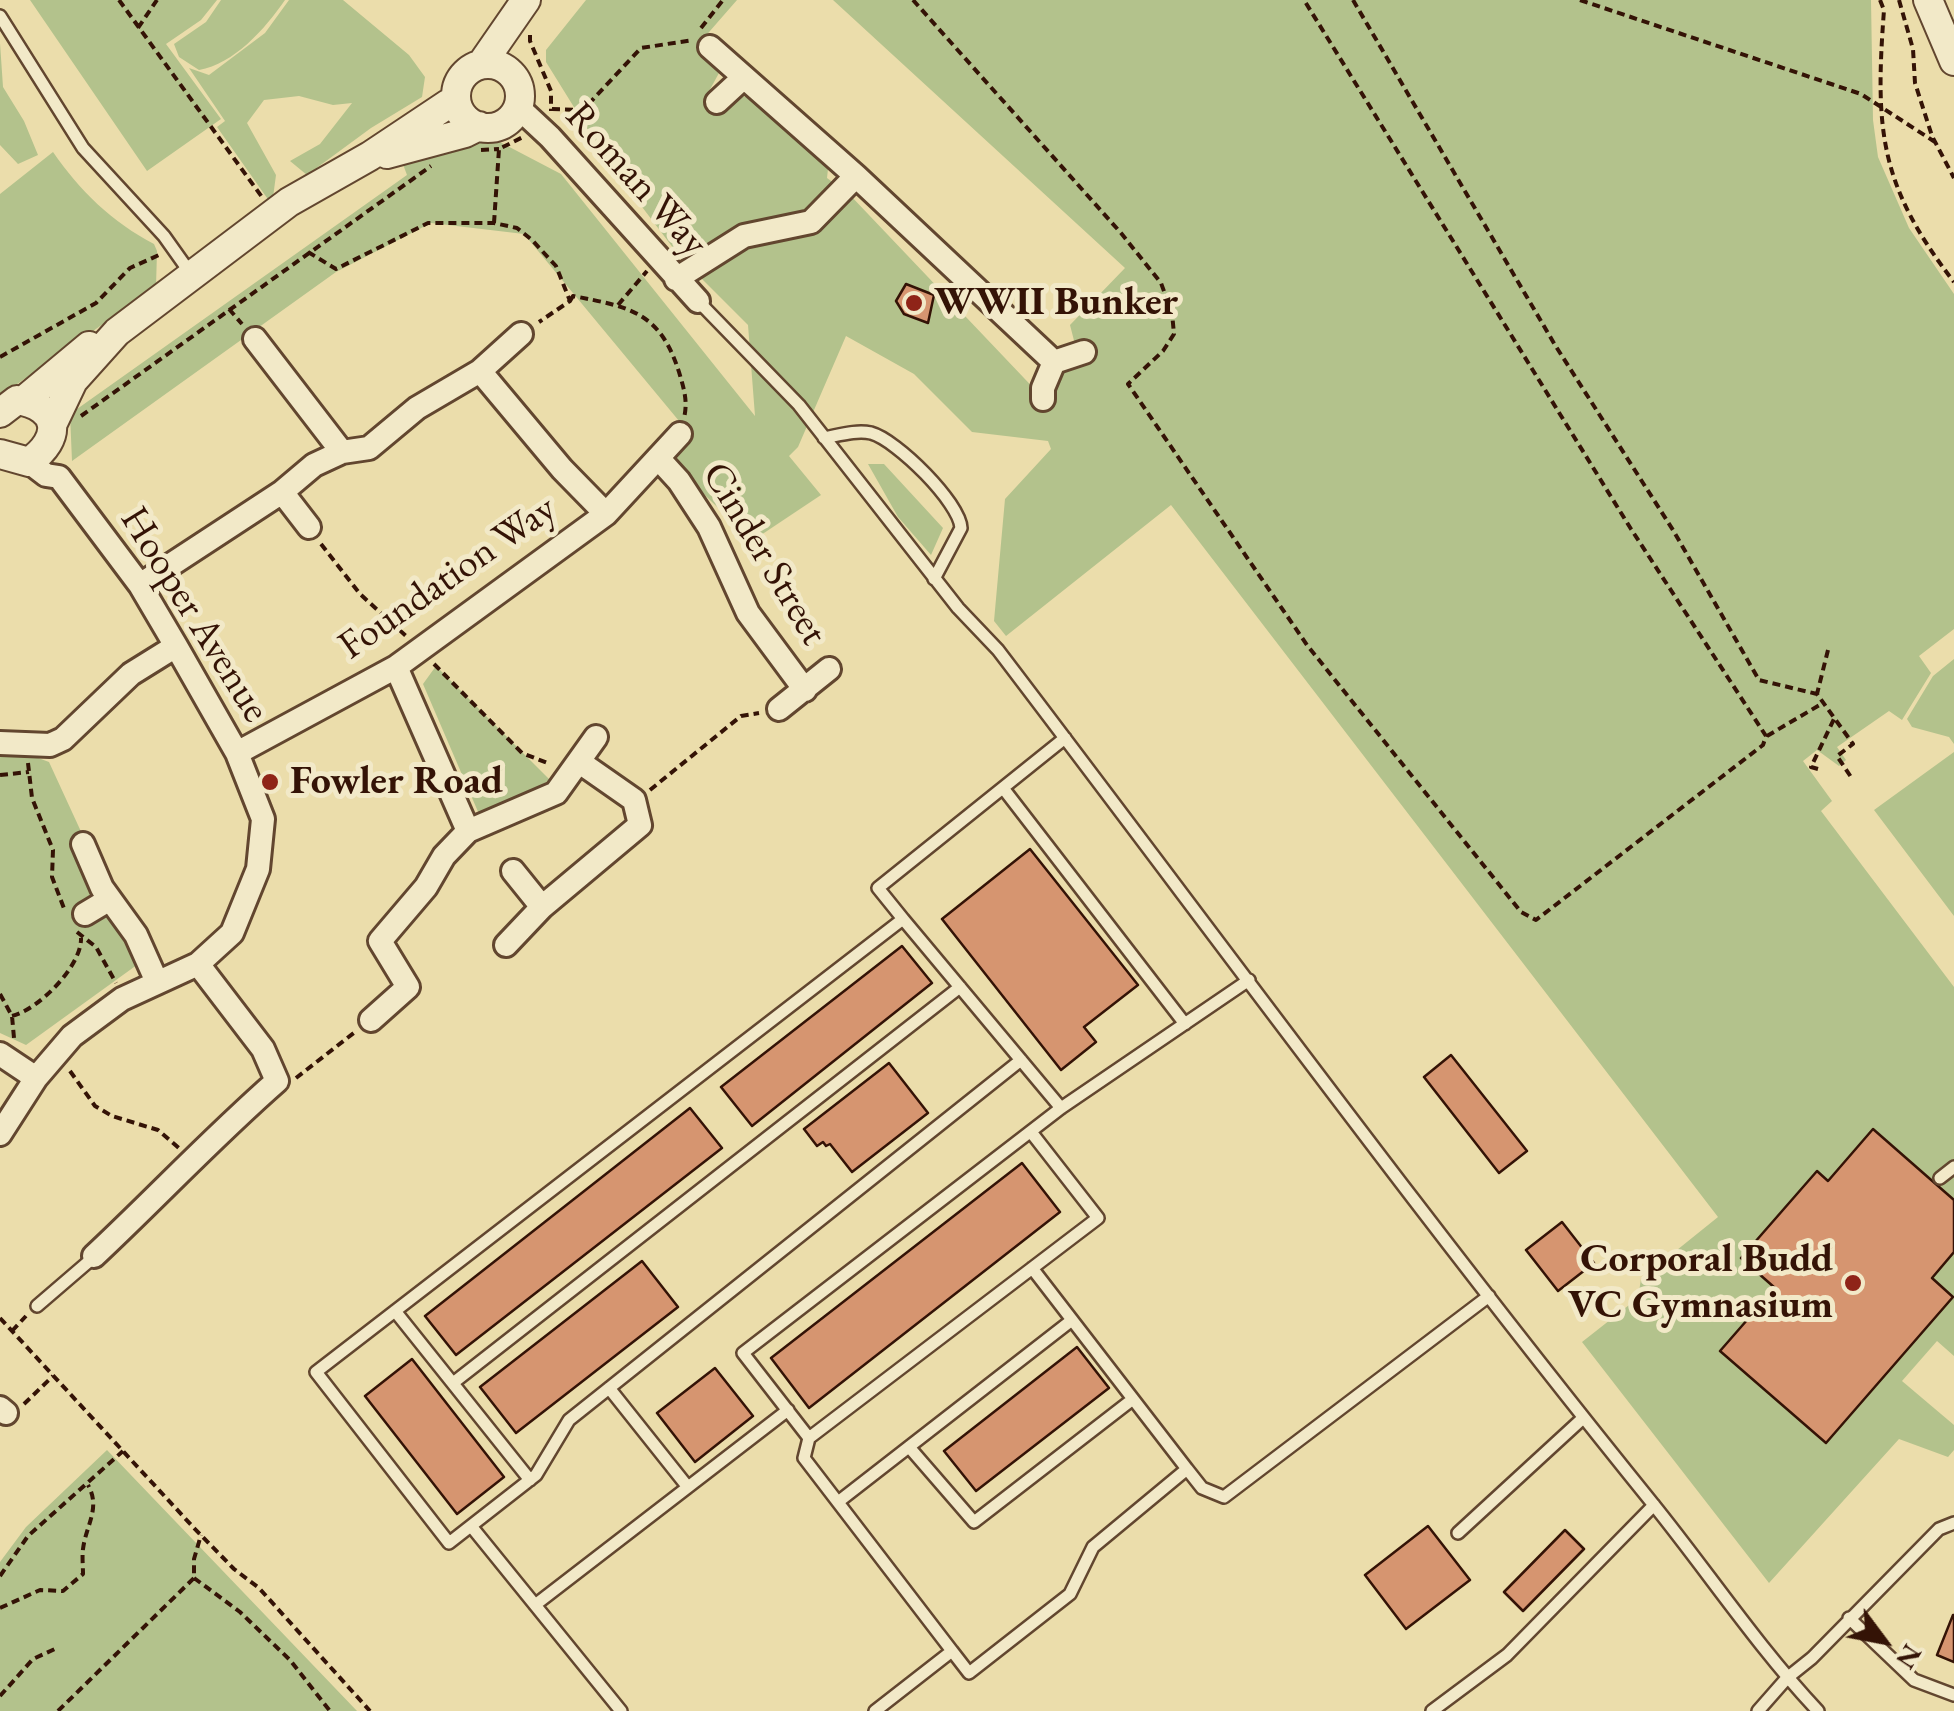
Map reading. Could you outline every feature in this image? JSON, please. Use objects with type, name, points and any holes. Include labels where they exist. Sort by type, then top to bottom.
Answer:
[{"type":"street","points":[[1928,0],[1954,61]]},
{"type":"street","points":[[496,67],[525,2]]},
{"type":"street","points":[[710,47],[856,176],[1054,362]]},
{"type":"street","points":[[496,67],[518,86],[520,109],[506,123],[472,139],[456,103],[461,80],[471,68],[496,67]]},
{"type":"street","points":[[717,102],[743,78]]},
{"type":"street","points":[[10,460],[43,452],[58,428],[73,382],[117,332],[274,213],[448,104],[456,103]]},
{"type":"street","name":"Roman Way","points":[[520,109],[698,301]]},
{"type":"street","points":[[370,156],[465,134],[472,139]]},
{"type":"street","points":[[676,279],[744,236],[811,222],[856,176]]},
{"type":"street","points":[[11,407],[69,359],[105,335],[117,332]]},
{"type":"street","points":[[140,586],[282,492],[314,465],[342,452],[368,448],[417,408],[480,371],[521,334]]},
{"type":"street","points":[[255,339],[342,452]]},
{"type":"street","points":[[1043,399],[1046,376],[1054,362],[1084,352]]},
{"type":"street","points":[[480,371],[562,469],[606,514]]},
{"type":"street","points":[[11,407],[38,404],[58,428],[59,477]]},
{"type":"street","name":"Foundation Way","points":[[238,753],[396,667],[606,514],[680,434]]},
{"type":"street","name":"Cinder Street","points":[[658,458],[708,527],[748,613],[805,690]]},
{"type":"street","name":"Hooper Avenue","points":[[0,1134],[36,1078],[72,1036],[122,998],[198,964],[232,932],[258,869],[263,820],[238,753],[140,586],[59,477],[10,460]]},
{"type":"street","points":[[282,492],[308,527]]},
{"type":"street","points":[[0,743],[50,745],[63,739],[131,674],[176,646]]},
{"type":"street","points":[[396,667],[468,831]]},
{"type":"street","name":"Cinder Street","points":[[778,709],[829,669]]},
{"type":"street","points":[[371,1020],[415,995],[380,941],[426,886],[444,856],[468,831],[556,793],[596,738]]},
{"type":"street","points":[[506,945],[542,907],[640,825],[634,800],[581,763]]},
{"type":"street","points":[[83,844],[110,899],[136,935],[157,982]]},
{"type":"street","points":[[514,872],[542,907]]},
{"type":"street","points":[[85,914],[110,899]]},
{"type":"street","points":[[94,1256],[191,1159],[277,1081],[264,1049],[198,964]]},
{"type":"street","points":[[8,1053],[36,1078]]},
{"type":"lane","points":[[0,16],[84,148],[173,248],[191,274]]},
{"type":"lane","points":[[698,301],[799,405],[934,579],[998,650],[1582,1419],[1654,1505],[1787,1678],[1818,1711]]},
{"type":"lane","points":[[824,438],[859,432],[890,440],[915,462],[961,519],[962,528],[934,579]]},
{"type":"lane","points":[[1061,1108],[878,888],[1065,738]]},
{"type":"lane","points":[[1003,788],[1185,1024]]},
{"type":"lane","points":[[904,919],[316,1372],[450,1543],[536,1475],[569,1420],[1021,1060]]},
{"type":"lane","points":[[809,1438],[744,1353],[1061,1108],[1249,980]]},
{"type":"lane","points":[[452,1384],[960,987]]},
{"type":"lane","points":[[1031,1132],[1098,1218],[809,1438],[804,1458],[969,1673],[1070,1594],[1093,1546],[1187,1469]]},
{"type":"lane","points":[[1940,1178],[1954,1166]]},
{"type":"lane","points":[[36,1306],[94,1256]]},
{"type":"lane","points":[[1032,1268],[1202,1488],[1224,1497],[1489,1296]]},
{"type":"lane","points":[[395,1312],[530,1480]]},
{"type":"lane","points":[[838,1502],[1072,1320]]},
{"type":"lane","points":[[610,1388],[687,1486]]},
{"type":"lane","points":[[909,1447],[974,1522],[1133,1399]]},
{"type":"lane","points":[[535,1605],[788,1410]]},
{"type":"lane","points":[[1458,1533],[1582,1419]]},
{"type":"lane","points":[[1432,1711],[1508,1655],[1654,1505]]},
{"type":"lane","points":[[1758,1711],[1939,1528],[1954,1523]]},
{"type":"lane","points":[[471,1526],[621,1711]]},
{"type":"lane","points":[[1850,1618],[1914,1680],[1954,1696]]},
{"type":"lane","points":[[875,1711],[952,1650]]},
{"type":"path","points":[[118,0],[274,213]]},
{"type":"path","points":[[138,28],[158,0]]},
{"type":"path","points":[[552,108],[584,110],[642,48],[692,40],[723,0]]},
{"type":"path","points":[[913,0],[1122,233],[1161,283],[1172,313],[1174,334],[1128,384],[1307,645],[1521,912],[1536,920],[1762,746],[1766,736],[1823,703]]},
{"type":"path","points":[[1304,0],[1631,530],[1766,736]]},
{"type":"path","points":[[1353,0],[1555,346],[1673,530],[1759,680],[1817,694],[1853,744],[1837,756],[1853,780]]},
{"type":"path","points":[[1580,0],[1861,94],[1935,142]]},
{"type":"path","points":[[1880,0],[1884,10],[1879,74],[1882,140],[1904,208],[1954,282]]},
{"type":"path","points":[[1899,0],[1913,48],[1915,83],[1935,142],[1954,178]]},
{"type":"path","points":[[472,139],[500,149]]},
{"type":"path","points":[[1944,160],[1954,154]]},
{"type":"path","points":[[58,428],[434,164]]},
{"type":"path","points":[[308,252],[336,269],[428,224],[494,222],[516,228],[532,240],[556,266],[570,301]]},
{"type":"path","points":[[0,357],[96,302],[130,268],[173,248]]},
{"type":"path","points":[[618,306],[657,259]]},
{"type":"path","points":[[521,334],[573,296],[632,310],[664,334],[688,400],[685,416],[676,428],[680,434]]},
{"type":"path","points":[[1817,694],[1828,650]]},
{"type":"path","points":[[634,800],[741,716],[778,709]]},
{"type":"path","points":[[1818,769],[1811,768],[1834,718]]},
{"type":"path","points":[[34,744],[27,764],[32,798],[54,850],[52,878],[59,902],[81,938],[96,947],[109,966],[122,998]]},
{"type":"path","points":[[0,776],[30,772]]},
{"type":"path","points":[[12,1016],[23,1014],[67,974],[81,950],[81,938]]},
{"type":"path","points":[[0,994],[12,1016],[8,1053]]},
{"type":"path","points":[[277,1081],[300,1077],[371,1020]]},
{"type":"path","points":[[53,1059],[78,1078],[95,1106],[112,1116],[158,1130],[191,1159]]},
{"type":"path","points":[[10,1332],[36,1306]]},
{"type":"path","points":[[0,1318],[201,1534],[259,1588],[370,1711]]},
{"type":"path","points":[[3,1410],[21,1406],[53,1376]]},
{"type":"path","points":[[0,1576],[28,1536],[123,1452]]},
{"type":"path","points":[[0,1608],[40,1590],[63,1592],[83,1574],[83,1548],[92,1521],[94,1497],[88,1485]]},
{"type":"path","points":[[58,1711],[194,1578],[201,1534]]},
{"type":"path","points":[[194,1578],[240,1612],[290,1660],[330,1711]]},
{"type":"path","points":[[0,1696],[33,1658],[56,1648]]},
{"type":"green space","points":[[30,0],[217,0],[201,20],[166,44],[221,119],[147,171]]},
{"type":"green space","points":[[221,0],[285,0],[236,53],[199,70],[179,57],[174,44],[206,22]]},
{"type":"green space","points":[[289,0],[343,0],[409,55],[425,77],[422,97],[307,175],[290,161],[320,144],[352,103],[333,105],[299,96],[264,100],[247,123],[276,175],[272,205],[217,127],[225,121],[189,68],[209,75],[265,33]]},
{"type":"green space","name":"Corporal Budd VC Gymnasium","points":[[586,0],[737,0],[696,47],[719,73],[708,93],[721,102],[732,94],[752,98],[828,169],[827,178],[849,194],[1043,398],[1047,376],[1078,356],[1070,325],[1125,268],[833,0],[1871,0],[1873,120],[1878,157],[1909,228],[1954,294],[1954,629],[1919,656],[1931,673],[1902,720],[1889,711],[1837,747],[1846,760],[1839,766],[1817,750],[1803,761],[1832,801],[1821,811],[1954,987],[1954,1356],[1937,1341],[1902,1381],[1954,1425],[1954,1450],[1948,1457],[1899,1439],[1769,1583],[1582,1342],[1638,1298],[1641,1279],[1718,1217],[1171,505],[1006,636],[994,621],[1005,499],[1051,449],[1048,441],[972,432],[914,374],[846,336],[798,447],[789,456],[821,495],[752,541],[672,463],[689,433],[524,234],[431,223],[336,272],[72,461],[70,414],[407,175],[401,159],[496,140],[561,174],[755,416],[748,325],[680,257],[608,162],[546,62],[546,50]]},
{"type":"green space","points":[[0,43],[3,87],[24,121],[38,155],[18,164],[0,145]]},
{"type":"green space","points":[[53,152],[98,204],[154,244],[156,287],[0,396],[0,194]]},
{"type":"green space","points":[[868,464],[884,464],[943,528],[931,555],[898,517]]},
{"type":"green space","points":[[1954,659],[1954,744],[1949,737],[1912,727],[1907,719],[1933,676]]},
{"type":"green space","points":[[436,666],[550,780],[482,821],[423,684]]},
{"type":"green space","points":[[0,752],[22,752],[49,762],[141,962],[26,1045],[0,1033]]},
{"type":"green space","points":[[1954,752],[1954,916],[1874,810]]},
{"type":"green space","points":[[107,1450],[357,1711],[0,1711],[0,1562],[26,1527]]},
{"type":"building","name":"WWII Bunker","points":[[906,284],[934,295],[928,323],[904,314],[896,301]]},
{"type":"building","points":[[1030,849],[1138,985],[1084,1027],[1096,1042],[1061,1070],[942,919]]},
{"type":"building","points":[[902,946],[932,983],[752,1126],[721,1087]]},
{"type":"building","points":[[1451,1055],[1527,1151],[1499,1173],[1424,1077]]},
{"type":"building","points":[[889,1063],[928,1113],[852,1172],[830,1144],[826,1146],[823,1142],[817,1146],[804,1129]]},
{"type":"building","points":[[690,1108],[722,1148],[456,1355],[425,1316]]},
{"type":"building","name":"Corporal Budd VC Gymnasium","points":[[1873,1129],[1954,1200],[1954,1252],[1932,1278],[1953,1297],[1826,1443],[1720,1351],[1775,1288],[1741,1258],[1817,1171],[1828,1181]]},
{"type":"building","points":[[1022,1163],[1060,1212],[809,1408],[771,1358]]},
{"type":"building","points":[[1562,1222],[1594,1263],[1558,1291],[1526,1250]]},
{"type":"building","points":[[642,1261],[678,1307],[516,1433],[480,1387]]},
{"type":"building","points":[[1077,1347],[1109,1388],[976,1491],[944,1451]]},
{"type":"building","points":[[412,1359],[504,1477],[457,1514],[365,1396]]},
{"type":"building","points":[[715,1368],[753,1416],[695,1462],[657,1413]]},
{"type":"building","points":[[1428,1526],[1470,1580],[1406,1629],[1365,1575]]},
{"type":"building","points":[[1565,1530],[1584,1549],[1523,1611],[1504,1592]]},
{"type":"building","points":[[1954,1615],[1954,1662],[1937,1655]]},
{"type":"place","name":"WWII Bunker","points":[[914,303]]},
{"type":"place","name":"Fowler Road","points":[[270,782]]},
{"type":"place","name":"Corporal Budd VC Gymnasium","points":[[1853,1283]]}]
